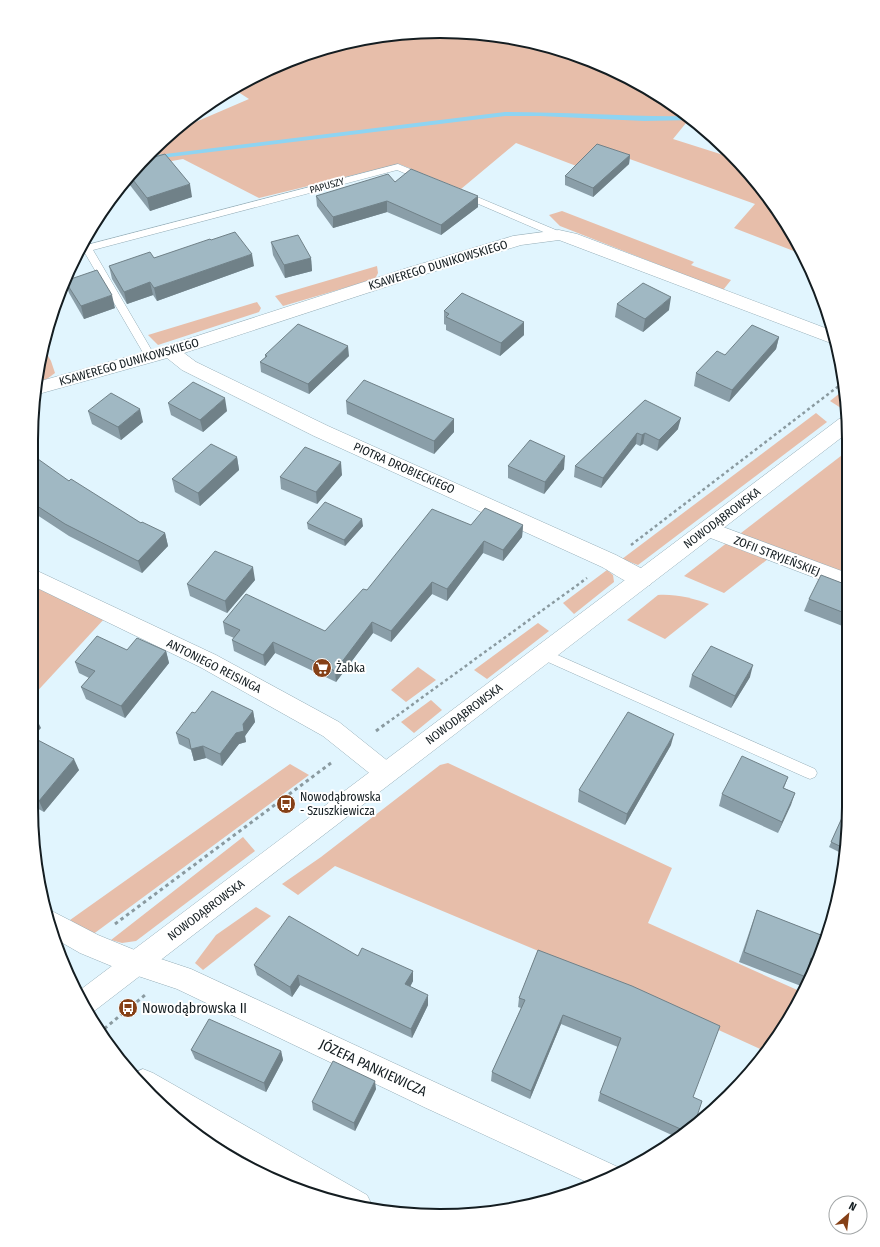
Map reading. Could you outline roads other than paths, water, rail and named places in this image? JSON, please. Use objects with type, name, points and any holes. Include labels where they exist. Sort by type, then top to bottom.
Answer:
[{"type":"street","name":"KSAWEREGO DUNIKOWSKIEGO","points":[[41,388],[170,351],[410,273],[519,240],[559,235],[571,238],[828,338]]},
{"type":"street","name":"PIOTRA DROBIECKIEGO","points":[[170,351],[189,366],[321,431],[609,561],[642,579]]},
{"type":"street","name":"NOWODĄBROWSKA","points":[[88,1000],[842,427]]},
{"type":"street","name":"ZOFII STRYJEŃSKIEJ","points":[[707,529],[842,580]]},
{"type":"street","name":"ANTONIEGO REISINGA","points":[[38,579],[208,661],[331,729],[386,773]]},
{"type":"street","name":"JÓZEFA PANKIEWICZA","points":[[56,926],[89,944],[135,963],[182,978],[602,1174]]},
{"type":"street","points":[[155,1090],[342,1196]]},
{"type":"lane","name":"PAPUSZY","points":[[150,356],[87,248],[398,167],[434,182]]},
{"type":"lane","points":[[456,192],[559,235]]},
{"type":"lane","points":[[544,654],[810,773]]},
{"type":"waterway","points":[[155,157],[505,114],[540,114],[644,119],[681,118]]},
{"type":"place","name":"Żabka","points":[[322,668]]},
{"type":"place","name":"Nowodąbrowska - Szuszkiewicza","points":[[286,804]]},
{"type":"place","name":"Nowodąbrowska II","points":[[128,1008]]}]
